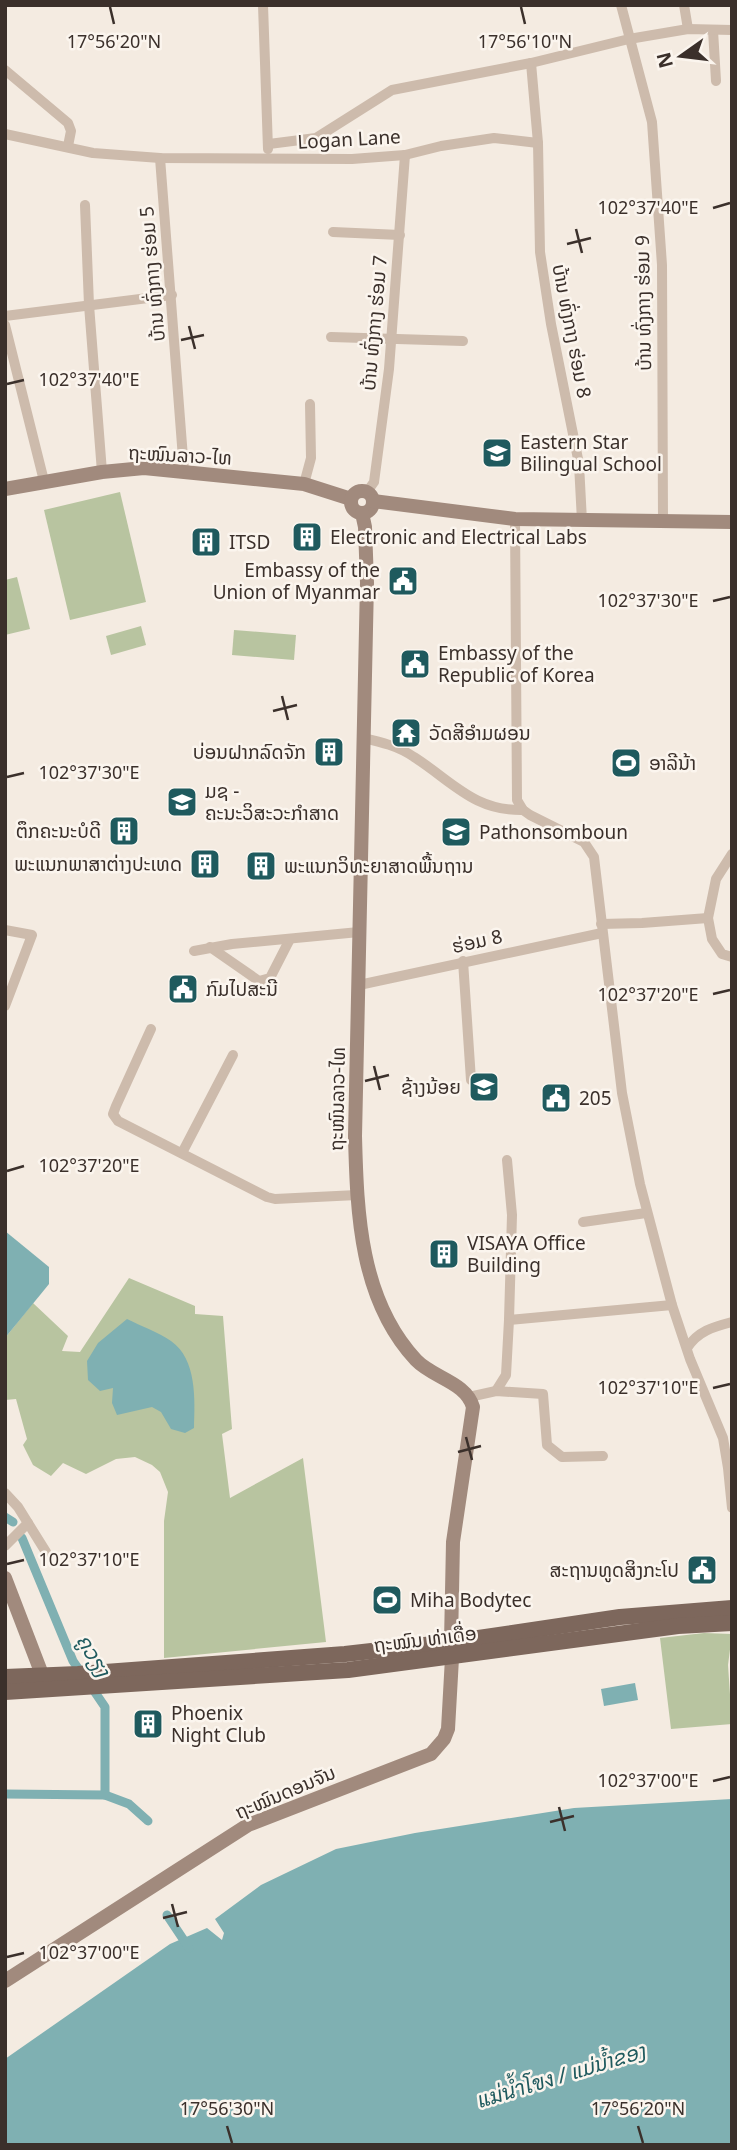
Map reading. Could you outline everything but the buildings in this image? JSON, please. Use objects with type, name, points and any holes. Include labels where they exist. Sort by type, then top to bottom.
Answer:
[{"type":"main road","name":"ຖະໝົນ ທ່າເດື່ອ","points":[[43,1684],[122,1678],[348,1670],[620,1617],[732,1608]]},
{"type":"main road","name":"ຖະໝົນ ທ່າເດື່ອ","points":[[451,1650],[666,1627],[732,1623]]},
{"type":"main road","points":[[5,1677],[43,1684]]},
{"type":"main road","points":[[5,1692],[43,1684]]},
{"type":"street","points":[[263,5],[268,159]]},
{"type":"street","name":"ບ້ານ ທົ່ງກາງ ຮ່ອມ 9","points":[[621,5],[652,122],[661,252],[663,520]]},
{"type":"street","points":[[684,5],[688,29]]},
{"type":"street","points":[[269,144],[316,138],[392,90],[531,63],[629,38],[688,29],[732,30]]},
{"type":"street","points":[[713,30],[716,81]]},
{"type":"street","name":"ບ້ານ ທົ່ງກາງ ຮ່ອມ 8","points":[[531,63],[538,143],[540,252],[551,324],[579,464],[582,521]]},
{"type":"street","points":[[5,70],[68,123],[71,131],[68,146]]},
{"type":"street","name":"Logan Lane","points":[[5,134],[93,152],[160,158],[352,159],[405,155],[494,138],[538,143]]},
{"type":"street","name":"ບ້ານ ທົ່ງກາງ ຮ່ອມ 7","points":[[370,497],[391,340],[405,155]]},
{"type":"street","name":"ບ້ານ ທົ່ງກາງ ຮ່ອມ 5","points":[[160,158],[184,471]]},
{"type":"street","points":[[85,205],[89,306],[102,472]]},
{"type":"street","points":[[333,232],[400,235]]},
{"type":"street","points":[[5,316],[172,295]]},
{"type":"street","points":[[5,325],[44,481]]},
{"type":"street","points":[[331,337],[463,341]]},
{"type":"street","points":[[304,484],[311,458],[310,404]]},
{"type":"street","name":"ຖະໜົນລາວ-ໄທ","points":[[5,489],[102,472],[144,468],[304,484],[351,499]]},
{"type":"street","points":[[370,497],[371,508],[362,513],[353,508],[351,499],[358,491],[370,497],[515,519],[732,522]]},
{"type":"street","name":"ຖະໜົນລາວ-ໄທ","points":[[362,513],[367,583],[355,1136],[359,1224],[370,1279],[392,1328],[419,1364],[465,1391],[469,1397]]},
{"type":"street","points":[[515,519],[515,793],[523,810]]},
{"type":"street","points":[[363,738],[384,742],[407,753],[482,804],[506,810],[523,810],[589,846],[594,857],[622,1093],[646,1213],[687,1348],[728,1444],[732,1508]]},
{"type":"street","points":[[732,854],[716,879],[708,918],[712,939],[722,954],[732,957]]},
{"type":"street","name":"ຮ່ອມ 8","points":[[359,985],[602,928],[708,918]]},
{"type":"street","points":[[5,930],[32,935],[8,991],[5,1006]]},
{"type":"street","points":[[194,951],[210,947],[359,932]]},
{"type":"street","points":[[210,947],[259,981],[270,978],[290,939]]},
{"type":"street","points":[[463,961],[471,1080]]},
{"type":"street","points":[[151,1029],[113,1114],[118,1121],[267,1197],[288,1199],[357,1195]]},
{"type":"street","points":[[183,1153],[233,1055]]},
{"type":"street","points":[[496,1391],[506,1375],[509,1320],[512,1215],[507,1160]]},
{"type":"street","points":[[583,1222],[646,1213]]},
{"type":"street","points":[[509,1320],[672,1305]]},
{"type":"street","points":[[687,1348],[697,1335],[732,1322]]},
{"type":"street","points":[[451,1650],[453,1542],[472,1413],[469,1397],[496,1391],[543,1394],[547,1445],[562,1457],[603,1456]]},
{"type":"street","points":[[5,1493],[18,1507],[46,1552]]},
{"type":"street","points":[[5,1546],[27,1523]]},
{"type":"street","points":[[5,1578],[43,1684]]},
{"type":"street","name":"ຖະໝົນດອນຈັນ","points":[[5,1981],[247,1825],[431,1754],[444,1739],[448,1729],[451,1650]]},
{"type":"green space","points":[[120,492],[146,602],[70,620],[44,510]]},
{"type":"green space","points":[[17,577],[30,629],[5,635],[5,580]]},
{"type":"green space","points":[[141,626],[146,645],[111,655],[106,636]]},
{"type":"green space","points":[[234,630],[296,635],[294,660],[232,655]]},
{"type":"green space","points":[[129,1278],[195,1306],[195,1314],[223,1316],[232,1429],[222,1434],[230,1498],[303,1458],[326,1642],[164,1658],[164,1521],[168,1492],[160,1472],[135,1457],[116,1459],[86,1474],[63,1463],[51,1476],[33,1465],[23,1445],[27,1439],[16,1399],[5,1400],[5,1338],[33,1303],[68,1336],[62,1351],[80,1352]]},
{"type":"green space","points":[[704,1633],[732,1634],[728,1665],[732,1724],[671,1729],[660,1638]]},
{"type":"water","points":[[5,1231],[49,1267],[49,1284],[5,1338]]},
{"type":"water","points":[[127,1319],[171,1341],[186,1358],[193,1381],[194,1428],[185,1433],[171,1429],[161,1412],[152,1407],[117,1415],[112,1403],[113,1388],[100,1391],[88,1380],[87,1361],[98,1343]]},
{"type":"water","points":[[635,1683],[638,1700],[604,1706],[601,1689]]},
{"type":"water","name":"แม่น้ำโขง / ແມ່ນ້ຳຂອງ","points":[[732,1799],[732,2145],[5,2145],[5,2059],[170,1944],[207,1928],[222,1940],[224,1933],[215,1919],[261,1885],[336,1849],[415,1833],[574,1808]]},
{"type":"waterway","name":"ຄູວຽງ","points":[[5,1517],[13,1522]]},
{"type":"waterway","name":"ຄູວຽງ","points":[[22,1538],[73,1661],[82,1674]]},
{"type":"waterway","name":"ຄູວຽງ","points":[[90,1685],[105,1707],[105,1795]]},
{"type":"waterway","points":[[5,1794],[105,1795],[129,1804],[148,1821]]},
{"type":"waterway","points":[[167,1915],[189,1948]]},
{"type":"place","name":"Eastern Star Bilingual School","points":[[497,453]]},
{"type":"place","name":"Electronic and Electrical Labs","points":[[307,537]]},
{"type":"place","name":"ITSD","points":[[206,542]]},
{"type":"place","name":"Embassy of the Union of Myanmar","points":[[403,581]]},
{"type":"place","name":"Embassy of the Republic of Korea","points":[[415,664]]},
{"type":"place","name":"ວັດສີອຳມຜອນ","points":[[406,733]]},
{"type":"place","name":"ບ່ອນຝາກລົດຈັກ","points":[[329,752]]},
{"type":"place","name":"ອາລີນ້າ","points":[[626,763]]},
{"type":"place","name":"ມຊ - ຄະນະວິສະວະກຳສາດ","points":[[182,802]]},
{"type":"place","name":"ຕຶກຄະນະບໍດີ","points":[[124,831]]},
{"type":"place","name":"Pathonsomboun","points":[[456,832]]},
{"type":"place","name":"ພະແນກພາສາຕ່າງປະເທດ","points":[[205,864]]},
{"type":"place","name":"ພະແນກວິທະຍາສາດພື້ນຖານ","points":[[261,866]]},
{"type":"place","name":"ກົມໄປສະນີ","points":[[183,989]]},
{"type":"place","name":"ຊ້າງນ້ອຍ","points":[[484,1087]]},
{"type":"place","name":"205","points":[[556,1098]]},
{"type":"place","name":"VISAYA Office Building","points":[[444,1254]]},
{"type":"place","name":"ສະຖານທູດສິງກະໂປ","points":[[702,1570]]},
{"type":"place","name":"Miha Bodytec","points":[[387,1600]]},
{"type":"place","name":"Phoenix Night Club","points":[[148,1724]]}]
